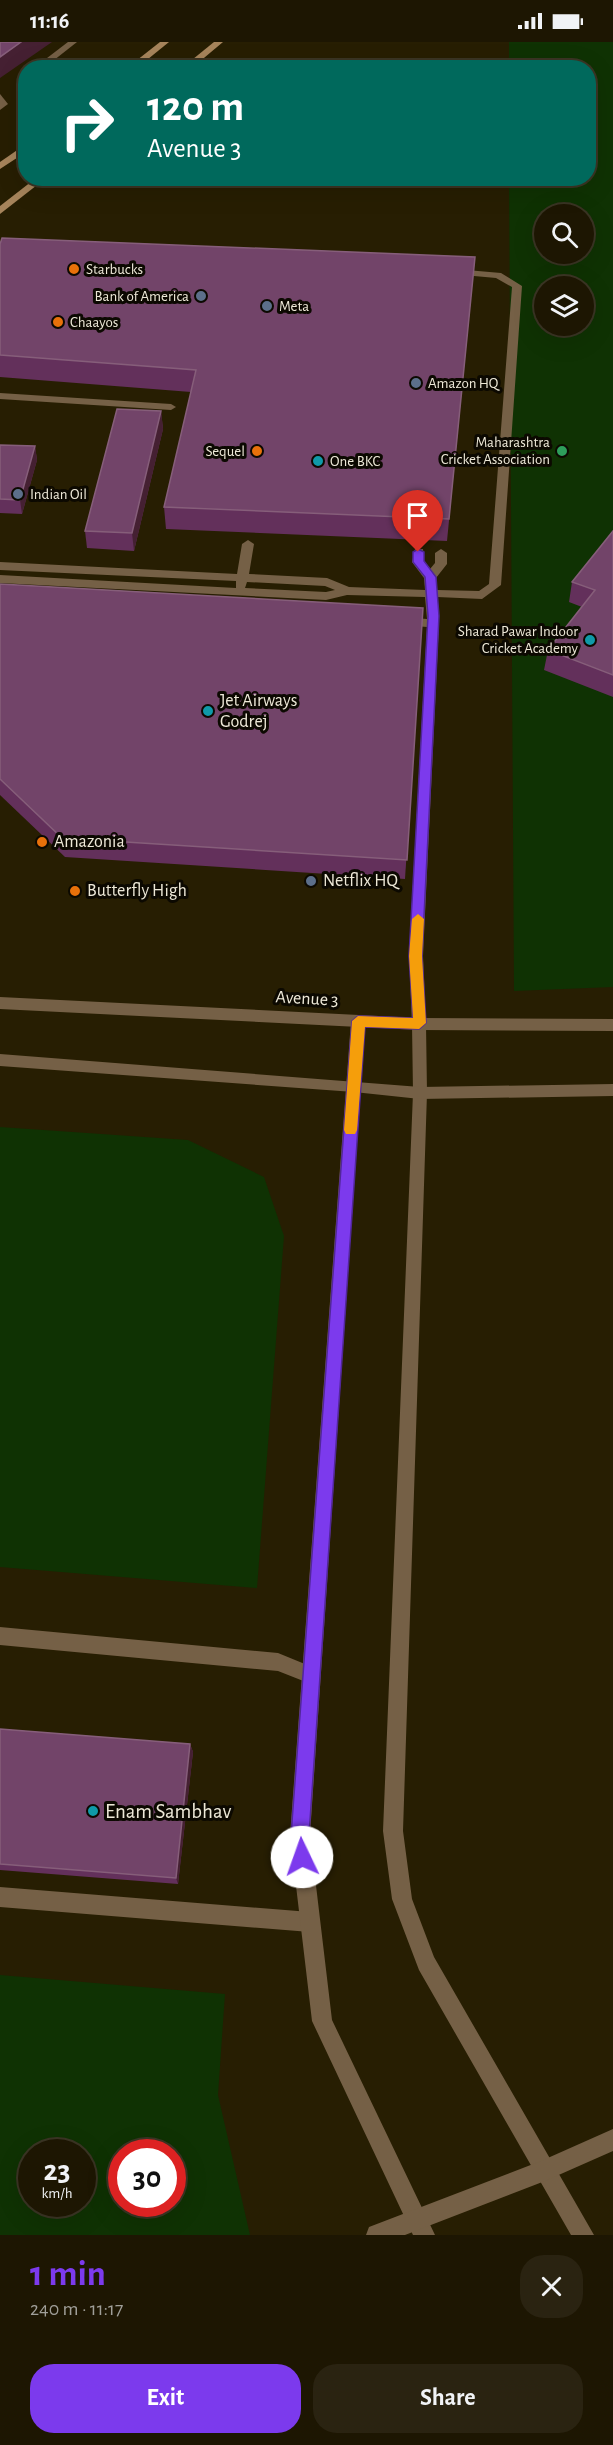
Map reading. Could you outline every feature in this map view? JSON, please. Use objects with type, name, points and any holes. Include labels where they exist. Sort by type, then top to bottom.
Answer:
[{"type":"main road","points":[[141,60],[165,42]]},
{"type":"main road","points":[[196,60],[219,42]]},
{"type":"main road","points":[[0,166],[18,153]]},
{"type":"main road","points":[[0,211],[32,186]]},
{"type":"street","points":[[49,60],[73,42]]},
{"type":"street","points":[[0,97],[4,104],[0,107]]},
{"type":"street","points":[[0,579],[326,596],[346,591],[482,595],[495,585],[517,286],[498,274],[439,272]]},
{"type":"street","points":[[0,396],[171,407]]},
{"type":"street","points":[[240,592],[248,544]]},
{"type":"street","points":[[418,552],[418,562],[430,577],[433,594],[433,623],[416,956],[420,1093],[393,1831],[402,1899],[426,1963],[583,2235]]},
{"type":"street","points":[[430,577],[441,564],[441,553]]},
{"type":"street","points":[[0,566],[327,582],[346,591]]},
{"type":"street","points":[[386,620],[433,623]]},
{"type":"street","name":"Avenue 3","points":[[0,1003],[358,1021],[613,1025]]},
{"type":"street","points":[[358,1021],[300,1835],[322,2021],[421,2228]]},
{"type":"street","points":[[0,1060],[354,1086],[420,1093],[613,1090]]},
{"type":"street","points":[[0,1636],[278,1662],[311,1675]]},
{"type":"street","points":[[0,1897],[310,1922]]},
{"type":"street","points":[[377,2235],[421,2228],[613,2140]]},
{"type":"green space","name":"Maharashtra Cricket Association","points":[[509,42],[613,42],[613,987],[514,991],[509,186],[596,186],[596,60],[509,60]]},
{"type":"green space","points":[[0,1127],[188,1140],[264,1177],[284,1236],[257,1588],[0,1567]]},
{"type":"green space","points":[[0,1975],[225,1994],[218,2095],[250,2235],[0,2235]]},
{"type":"building","points":[[0,42],[21,42],[0,57]]},
{"type":"building","name":"One BKC","points":[[2,238],[475,257],[449,519],[164,507],[196,370],[0,355],[0,244]]},
{"type":"building","points":[[117,409],[161,411],[132,533],[85,531]]},
{"type":"building","points":[[0,445],[35,446],[20,500],[0,499]]},
{"type":"building","name":"Sharad Pawar Indoor Cricket Academy","points":[[613,531],[613,675],[548,650],[595,590],[572,582]]},
{"type":"building","name":"Jet Airways Godrej","points":[[0,584],[423,608],[407,860],[62,838],[0,779]]},
{"type":"building","name":"Enam Sambhav","points":[[0,1729],[190,1744],[176,1878],[0,1864]]},
{"type":"slow traffic","points":[[350,1130],[358,1021],[419,1023],[416,956],[418,919]]},
{"type":"place","name":"Starbucks","points":[[74,269]]},
{"type":"place","name":"Bank of America","points":[[201,296]]},
{"type":"place","name":"Meta","points":[[267,306]]},
{"type":"place","name":"Chaayos","points":[[58,322]]},
{"type":"place","name":"Amazon HQ","points":[[416,383]]},
{"type":"place","name":"Sequel","points":[[257,451]]},
{"type":"place","name":"Maharashtra Cricket Association","points":[[562,451]]},
{"type":"place","name":"One BKC","points":[[318,461]]},
{"type":"place","name":"Indian Oil","points":[[18,494]]},
{"type":"place","name":"Sharad Pawar Indoor Cricket Academy","points":[[590,640]]},
{"type":"place","name":"Jet Airways Godrej","points":[[208,711]]},
{"type":"place","name":"Amazonia","points":[[42,842]]},
{"type":"place","name":"Netflix HQ","points":[[311,881]]},
{"type":"place","name":"Butterfly High","points":[[75,891]]},
{"type":"place","name":"Enam Sambhav","points":[[93,1811]]},
{"type":"route","points":[[302,1857],[300,1835],[358,1021],[419,1023],[416,956],[434,616],[430,577],[418,562],[418,552]]}]
